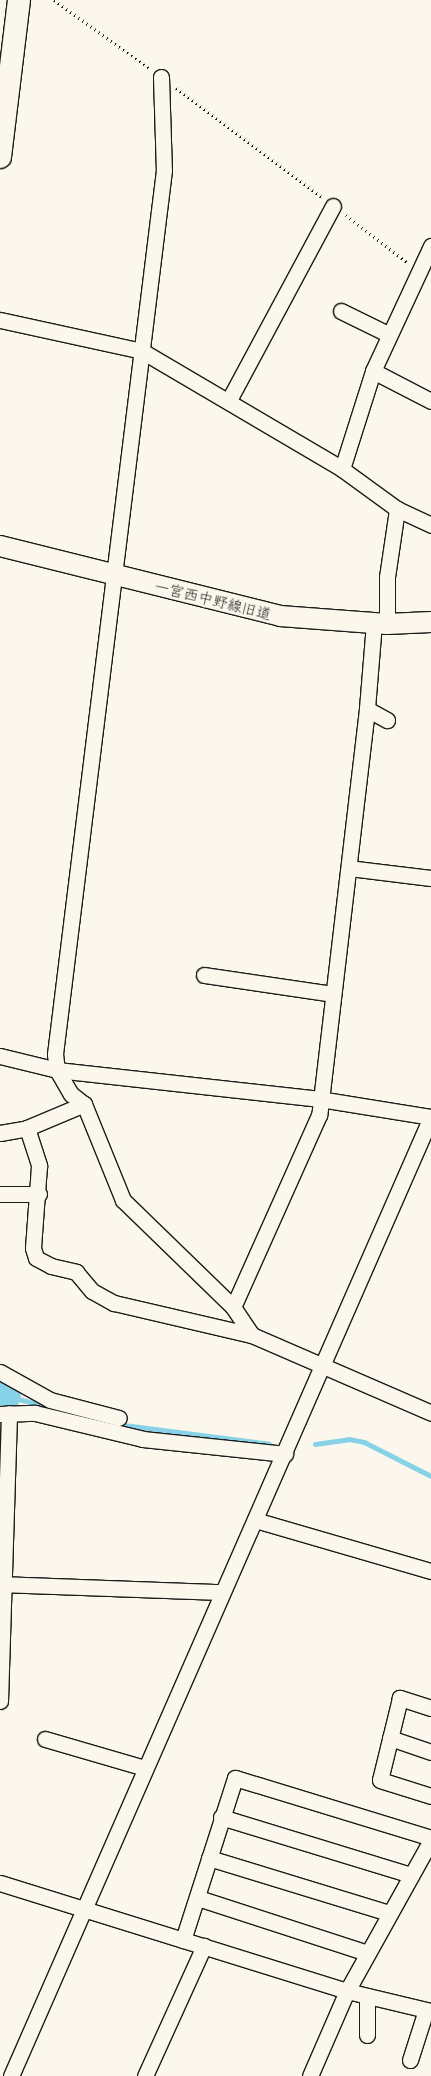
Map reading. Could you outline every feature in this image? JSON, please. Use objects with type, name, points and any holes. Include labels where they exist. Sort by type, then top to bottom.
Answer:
[{"type":"main road","points":[[0,157],[19,0]]},
{"type":"street","points":[[161,77],[164,170],[112,575],[54,1054],[57,1070],[71,1094],[84,1104],[123,1200],[232,1307],[252,1335]]},
{"type":"street","points":[[229,400],[333,206]]},
{"type":"street","points":[[342,470],[372,371],[431,246]]},
{"type":"street","points":[[341,311],[388,334]]},
{"type":"street","points":[[0,320],[142,351],[229,400],[342,470],[397,510],[431,525]]},
{"type":"street","points":[[372,371],[431,401]]},
{"type":"street","points":[[232,1307],[319,1115],[367,709],[397,510]]},
{"type":"street","name":"一宮西中野線旧道","points":[[0,546],[280,616],[381,624],[431,622]]},
{"type":"street","points":[[367,709],[387,720]]},
{"type":"street","points":[[349,868],[431,878]]},
{"type":"street","points":[[204,975],[332,994]]},
{"type":"street","points":[[0,1056],[57,1070],[320,1099],[431,1117],[285,1454],[222,1592],[85,1911],[11,2076]]},
{"type":"street","points":[[0,1133],[27,1128],[84,1104]]},
{"type":"street","points":[[27,1128],[39,1166],[39,1194],[33,1248],[36,1258],[51,1266],[76,1272],[92,1291],[114,1303],[252,1335],[431,1413]]},
{"type":"street","points":[[0,1194],[39,1194]]},
{"type":"street","points":[[0,1372],[50,1400],[119,1418]]},
{"type":"street","points":[[0,1701],[4,1414],[35,1413],[143,1438],[285,1454]]},
{"type":"street","points":[[255,1520],[431,1571]]},
{"type":"street","points":[[2,1585],[222,1592]]},
{"type":"street","points":[[431,1708],[400,1698],[380,1780],[431,1796]]},
{"type":"street","points":[[390,1738],[431,1752]]},
{"type":"street","points":[[45,1739],[146,1768]]},
{"type":"street","points":[[184,1940],[221,1817],[235,1778],[431,1839],[347,1991],[310,2076]]},
{"type":"street","points":[[221,1817],[410,1876]]},
{"type":"street","points":[[209,1858],[389,1913]]},
{"type":"street","points":[[0,1883],[347,1991],[429,2011],[410,2060]]},
{"type":"street","points":[[198,1898],[367,1953]]},
{"type":"street","points":[[145,2076],[204,1946]]},
{"type":"street","points":[[367,1996],[367,2036]]},
{"type":"path","points":[[54,0],[161,77],[420,271]]},
{"type":"waterway","points":[[0,1394],[6,1396]]},
{"type":"waterway","points":[[4,1410],[6,1396],[50,1407]]},
{"type":"waterway","points":[[116,1424],[269,1444]]},
{"type":"waterway","points":[[315,1444],[349,1439],[364,1442],[431,1476]]}]
